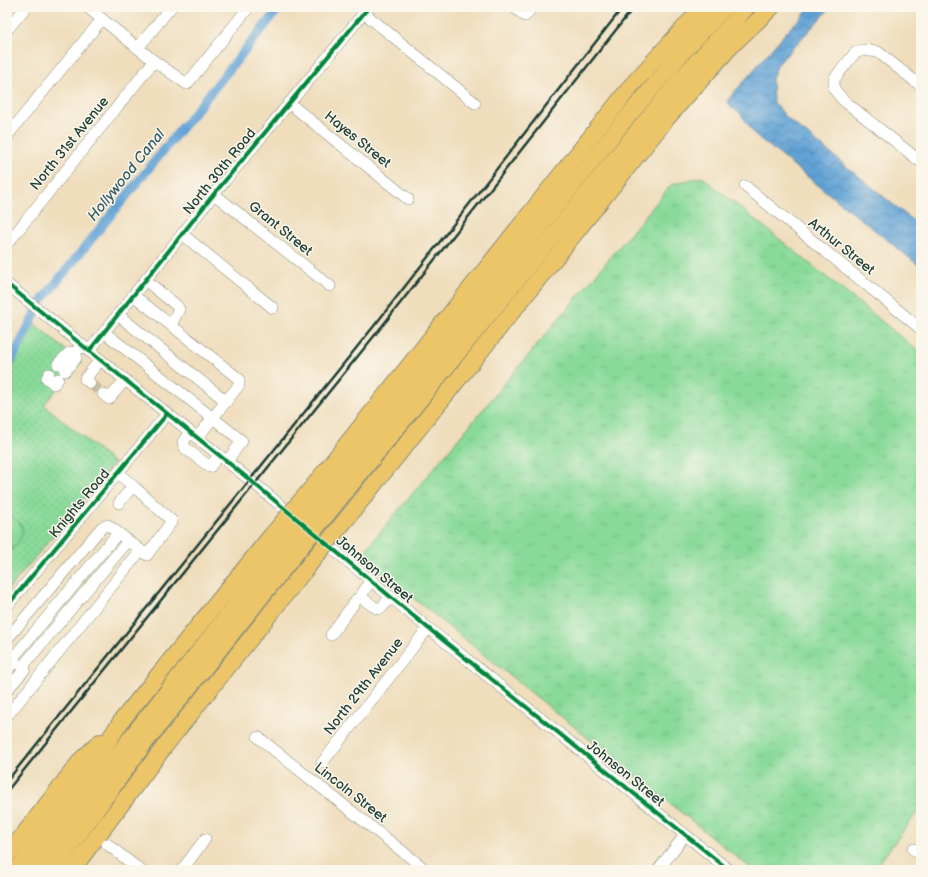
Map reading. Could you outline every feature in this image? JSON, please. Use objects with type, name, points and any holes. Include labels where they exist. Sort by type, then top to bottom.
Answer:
[{"type":"highway","points":[[321,498],[632,84],[703,7]]},
{"type":"highway","points":[[7,856],[82,759],[122,720],[283,545],[624,122],[681,54],[725,7]]},
{"type":"highway","points":[[36,870],[83,801],[136,731],[321,498],[630,140],[679,81],[747,7]]},
{"type":"highway","points":[[73,869],[164,747],[667,118],[732,45],[772,7]]},
{"type":"highway","points":[[53,870],[143,745],[283,545]]},
{"type":"highway","points":[[17,870],[89,770],[122,720]]},
{"type":"street","points":[[7,30],[26,7]]},
{"type":"street","points":[[138,48],[171,7]]},
{"type":"street","points":[[91,8],[102,19],[154,61],[187,84],[249,7]]},
{"type":"street","points":[[514,7],[528,11]]},
{"type":"street","points":[[366,10],[475,103]]},
{"type":"street","name":"North 30th Road","points":[[58,372],[70,353],[82,349],[104,332],[214,194],[366,10]]},
{"type":"street","points":[[7,136],[102,19]]},
{"type":"street","points":[[921,86],[878,52],[863,50],[855,53],[834,79],[834,89],[844,100],[921,162]]},
{"type":"street","name":"North 31st Avenue","points":[[7,244],[154,61]]},
{"type":"street","name":"Hayes Street","points":[[289,103],[408,199]]},
{"type":"street","name":"Arthur Street","points":[[745,186],[921,329]]},
{"type":"street","name":"Grant Street","points":[[214,194],[330,286]]},
{"type":"street","points":[[182,234],[273,308]]},
{"type":"street","points":[[145,280],[179,309],[170,325]]},
{"type":"street","name":"Johnson Street","points":[[7,284],[47,317],[82,349],[100,360],[223,458],[428,628],[729,870]]},
{"type":"street","points":[[104,332],[213,418],[242,442],[210,467],[185,448],[183,442],[194,435],[213,418],[238,385],[239,379],[133,295]]},
{"type":"street","points":[[118,315],[226,401]]},
{"type":"street","points":[[90,384],[85,379],[100,360]]},
{"type":"street","points":[[103,394],[109,399],[125,380]]},
{"type":"street","name":"Knights Road","points":[[7,606],[167,414]]},
{"type":"street","points":[[7,639],[102,526],[108,525],[147,556],[172,521],[118,473]]},
{"type":"street","points":[[119,503],[132,486]]},
{"type":"street","points":[[7,690],[16,662],[118,533]]},
{"type":"street","points":[[7,670],[128,541]]},
{"type":"street","points":[[7,716],[140,550]]},
{"type":"street","points":[[362,598],[362,594],[371,580]]},
{"type":"street","points":[[362,598],[378,609],[382,607],[391,597]]},
{"type":"street","points":[[331,634],[357,600],[362,598]]},
{"type":"street","name":"North 29th Avenue","points":[[322,763],[428,628]]},
{"type":"street","points":[[16,662],[36,679]]},
{"type":"street","name":"Lincoln Street","points":[[258,737],[426,870]]},
{"type":"street","points":[[658,870],[685,835]]},
{"type":"street","points":[[182,870],[205,839]]},
{"type":"street","points":[[107,844],[140,870]]},
{"type":"green space","points":[[702,177],[921,353],[921,807],[874,870],[753,870],[362,557],[371,543],[672,184]]},
{"type":"green space","points":[[30,320],[79,361],[44,405],[114,463],[7,591],[7,380],[19,354],[25,329]]},
{"type":"green space","points":[[7,513],[21,525],[22,534],[17,543],[7,554]]},
{"type":"water","points":[[811,7],[831,7],[778,64],[772,79],[773,101],[787,118],[921,227],[921,267],[755,135],[740,113],[732,108],[727,101],[787,31]]},
{"type":"waterway","name":"Hollywood Canal","points":[[7,369],[42,300],[280,7]]},
{"type":"tunnel","points":[[90,383],[103,394]]},
{"type":"railway","points":[[7,781],[378,321],[623,7]]},
{"type":"railway","points":[[7,791],[383,325],[634,7]]},
{"type":"cycle path","points":[[89,351],[214,194],[369,7]]},
{"type":"cycle path","points":[[7,284],[250,480],[428,628],[729,870]]},
{"type":"cycle path","points":[[7,606],[167,414]]}]
